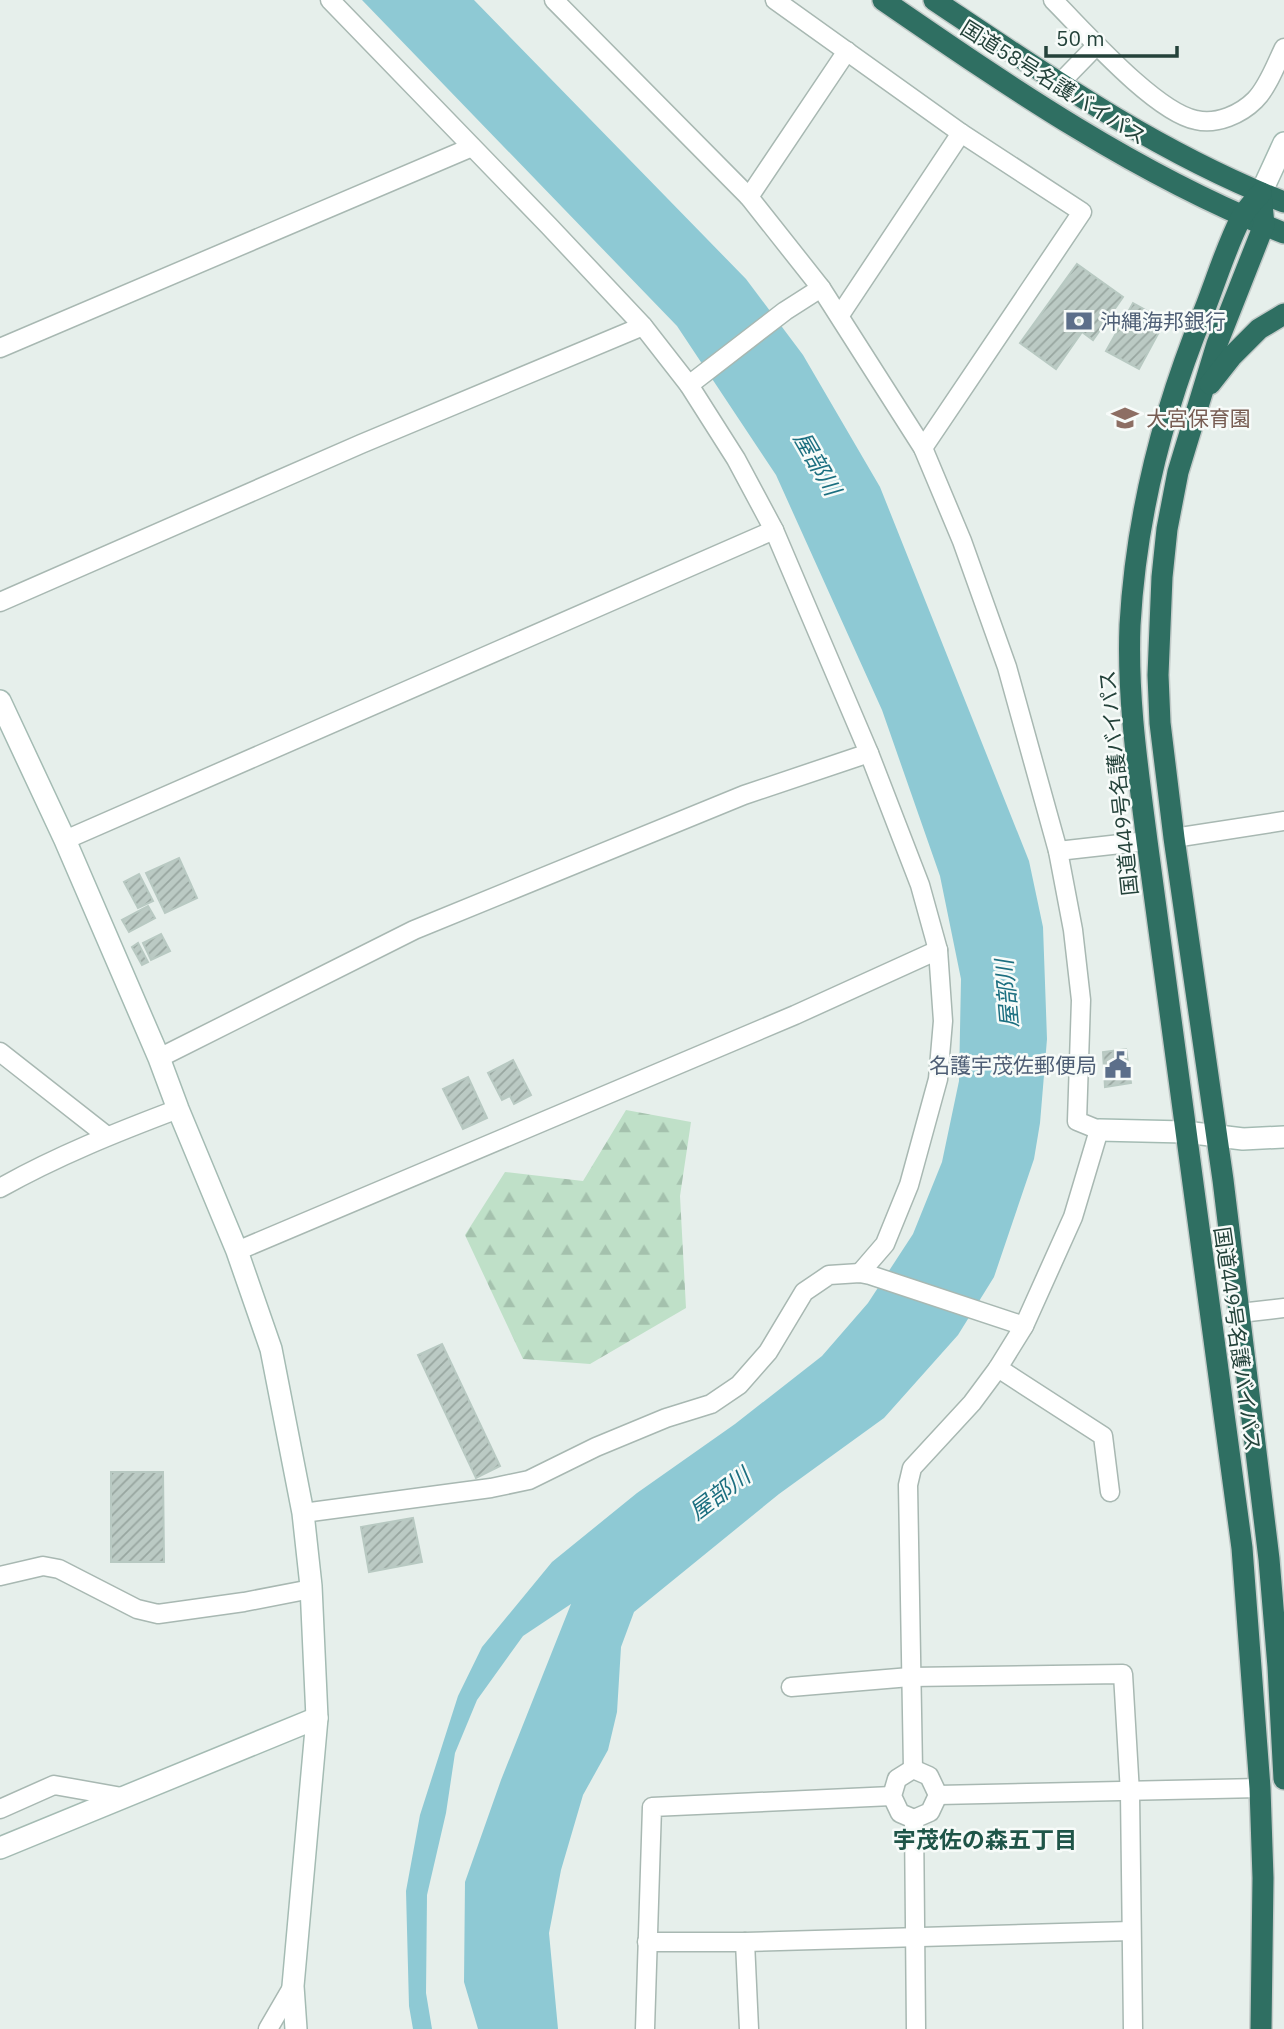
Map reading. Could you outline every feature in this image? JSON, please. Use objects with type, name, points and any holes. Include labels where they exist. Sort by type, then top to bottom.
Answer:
[{"type":"highway","name":"国道58号名護バイパス","points":[[883,0],[1101,144],[1179,187],[1274,229]]},
{"type":"highway","name":"国道58号名護バイパス","points":[[934,0],[1059,83],[1153,139],[1284,202]]},
{"type":"highway","name":"国道449号名護バイパス","points":[[1261,193],[1242,216],[1180,375],[1152,473],[1141,526],[1130,625],[1133,726],[1242,1548],[1260,1788],[1263,1878],[1261,2029]]},
{"type":"highway","name":"国道449号名護バイパス","points":[[1261,193],[1274,229],[1217,344],[1178,472],[1167,529],[1158,628],[1160,723],[1217,1136],[1269,1559],[1284,1779]]},
{"type":"highway","points":[[1199,401],[1232,356],[1259,329],[1284,314]]},
{"type":"street","points":[[330,0],[694,381],[774,530],[869,752],[919,886],[938,950],[943,1021],[938,1079],[904,1197],[885,1244],[865,1274]]},
{"type":"street","points":[[554,0],[749,197],[840,315],[923,448],[962,541],[1007,667],[1058,851],[1073,930],[1081,1000],[1077,1121],[1099,1130],[1185,1132],[1243,1139],[1284,1137]]},
{"type":"street","points":[[775,0],[961,133],[1082,212],[923,448]]},
{"type":"street","points":[[1054,0],[1140,87],[1173,110],[1196,120],[1219,120],[1240,112],[1257,98],[1284,48]]},
{"type":"street","points":[[1059,83],[1097,45]]},
{"type":"street","points":[[749,197],[847,51]]},
{"type":"street","points":[[840,315],[961,133]]},
{"type":"street","points":[[1261,193],[1284,142]]},
{"type":"street","points":[[0,348],[472,147]]},
{"type":"street","points":[[694,381],[821,288]]},
{"type":"street","points":[[0,602],[361,444],[643,326]]},
{"type":"street","points":[[65,840],[774,530]]},
{"type":"street","points":[[0,701],[65,840],[159,1058],[237,1251],[271,1349],[303,1513],[311,1589],[317,1718],[293,1986],[296,2029]]},
{"type":"street","points":[[159,1058],[414,930],[744,795],[869,752]]},
{"type":"street","points":[[1174,838],[1284,821]]},
{"type":"street","points":[[1058,851],[1147,841]]},
{"type":"street","points":[[237,1251],[795,1015],[938,950]]},
{"type":"street","points":[[0,1052],[107,1136]]},
{"type":"street","points":[[0,1188],[40,1165],[107,1136],[178,1110]]},
{"type":"street","points":[[913,1769],[908,1485],[912,1468],[972,1403],[998,1368],[1024,1325],[1073,1217],[1099,1130]]},
{"type":"street","points":[[303,1513],[491,1488],[529,1480],[619,1437],[710,1404],[739,1385],[768,1352],[804,1292],[830,1275],[865,1274],[1024,1325]]},
{"type":"street","points":[[1240,1313],[1284,1308]]},
{"type":"street","points":[[998,1368],[1103,1436],[1110,1492]]},
{"type":"street","points":[[0,1576],[43,1566],[59,1569],[137,1609],[158,1614],[311,1589]]},
{"type":"street","points":[[791,1687],[910,1677],[1123,1674],[1130,1793],[1133,2029]]},
{"type":"street","points":[[0,1848],[317,1718]]},
{"type":"street","points":[[913,1769],[929,1776],[938,1795]]},
{"type":"street","points":[[913,1769],[897,1779],[892,1796],[900,1812],[914,1819]]},
{"type":"street","points":[[0,1809],[54,1785],[122,1797]]},
{"type":"street","points":[[938,1795],[1130,1793],[1260,1788]]},
{"type":"street","points":[[914,1819],[930,1812],[938,1795]]},
{"type":"street","points":[[645,2029],[652,1807],[892,1796]]},
{"type":"street","points":[[914,1819],[916,2029]]},
{"type":"street","points":[[647,1942],[745,1942],[1131,1931]]},
{"type":"street","points":[[745,1942],[749,2029]]},
{"type":"street","points":[[268,2029],[293,1986]]},
{"type":"green space","points":[[626,1110],[691,1122],[680,1196],[686,1308],[590,1364],[523,1359],[465,1235],[505,1172],[583,1181]]},
{"type":"water","name":"屋部川","points":[[362,0],[474,0],[746,279],[803,355],[880,487],[1029,861],[1043,927],[1047,1039],[1040,1123],[1034,1159],[994,1277],[958,1335],[884,1418],[779,1494],[634,1612],[621,1647],[617,1712],[608,1750],[583,1795],[561,1870],[549,1933],[558,2029],[478,2029],[464,1982],[465,1882],[501,1780],[571,1604],[523,1636],[477,1700],[455,1753],[446,1813],[427,1895],[426,1993],[432,2029],[413,2029],[409,2006],[406,1891],[420,1815],[458,1696],[482,1647],[552,1562],[637,1493],[735,1424],[822,1356],[868,1303],[913,1234],[942,1162],[959,1081],[961,979],[940,876],[882,710],[776,475],[677,326]]},
{"type":"building","points":[[1077,264],[1123,297],[1093,340],[1082,332],[1056,369],[1020,343]]},
{"type":"building","points":[[1133,303],[1165,321],[1139,369],[1106,351]]},
{"type":"building","points":[[179,858],[197,898],[165,913],[146,873]]},
{"type":"building","points":[[139,874],[153,901],[138,908],[124,882]]},
{"type":"building","points":[[148,906],[155,918],[129,932],[122,920]]},
{"type":"building","points":[[161,934],[170,951],[151,960],[143,943]]},
{"type":"building","points":[[138,943],[148,962],[142,965],[132,947]]},
{"type":"building","points":[[1126,1049],[1131,1083],[1105,1087],[1103,1052]]},
{"type":"building","points":[[513,1060],[531,1095],[514,1104],[510,1096],[502,1100],[488,1073]]},
{"type":"building","points":[[468,1077],[487,1118],[463,1129],[443,1089]]},
{"type":"building","points":[[442,1344],[500,1466],[476,1478],[418,1355]]},
{"type":"building","points":[[111,1472],[163,1472],[164,1562],[111,1562]]},
{"type":"building","points":[[413,1518],[422,1562],[369,1572],[361,1527]]},
{"type":"place","name":"沖縄海邦銀行","points":[[1079,321]]},
{"type":"place","name":"大宮保育園","points":[[1125,418]]},
{"type":"place","name":"名護宇茂佐郵便局","points":[[1118,1065]]},
{"type":"district","name":"宇茂佐の森五丁目","points":[[985,1839]]}]
